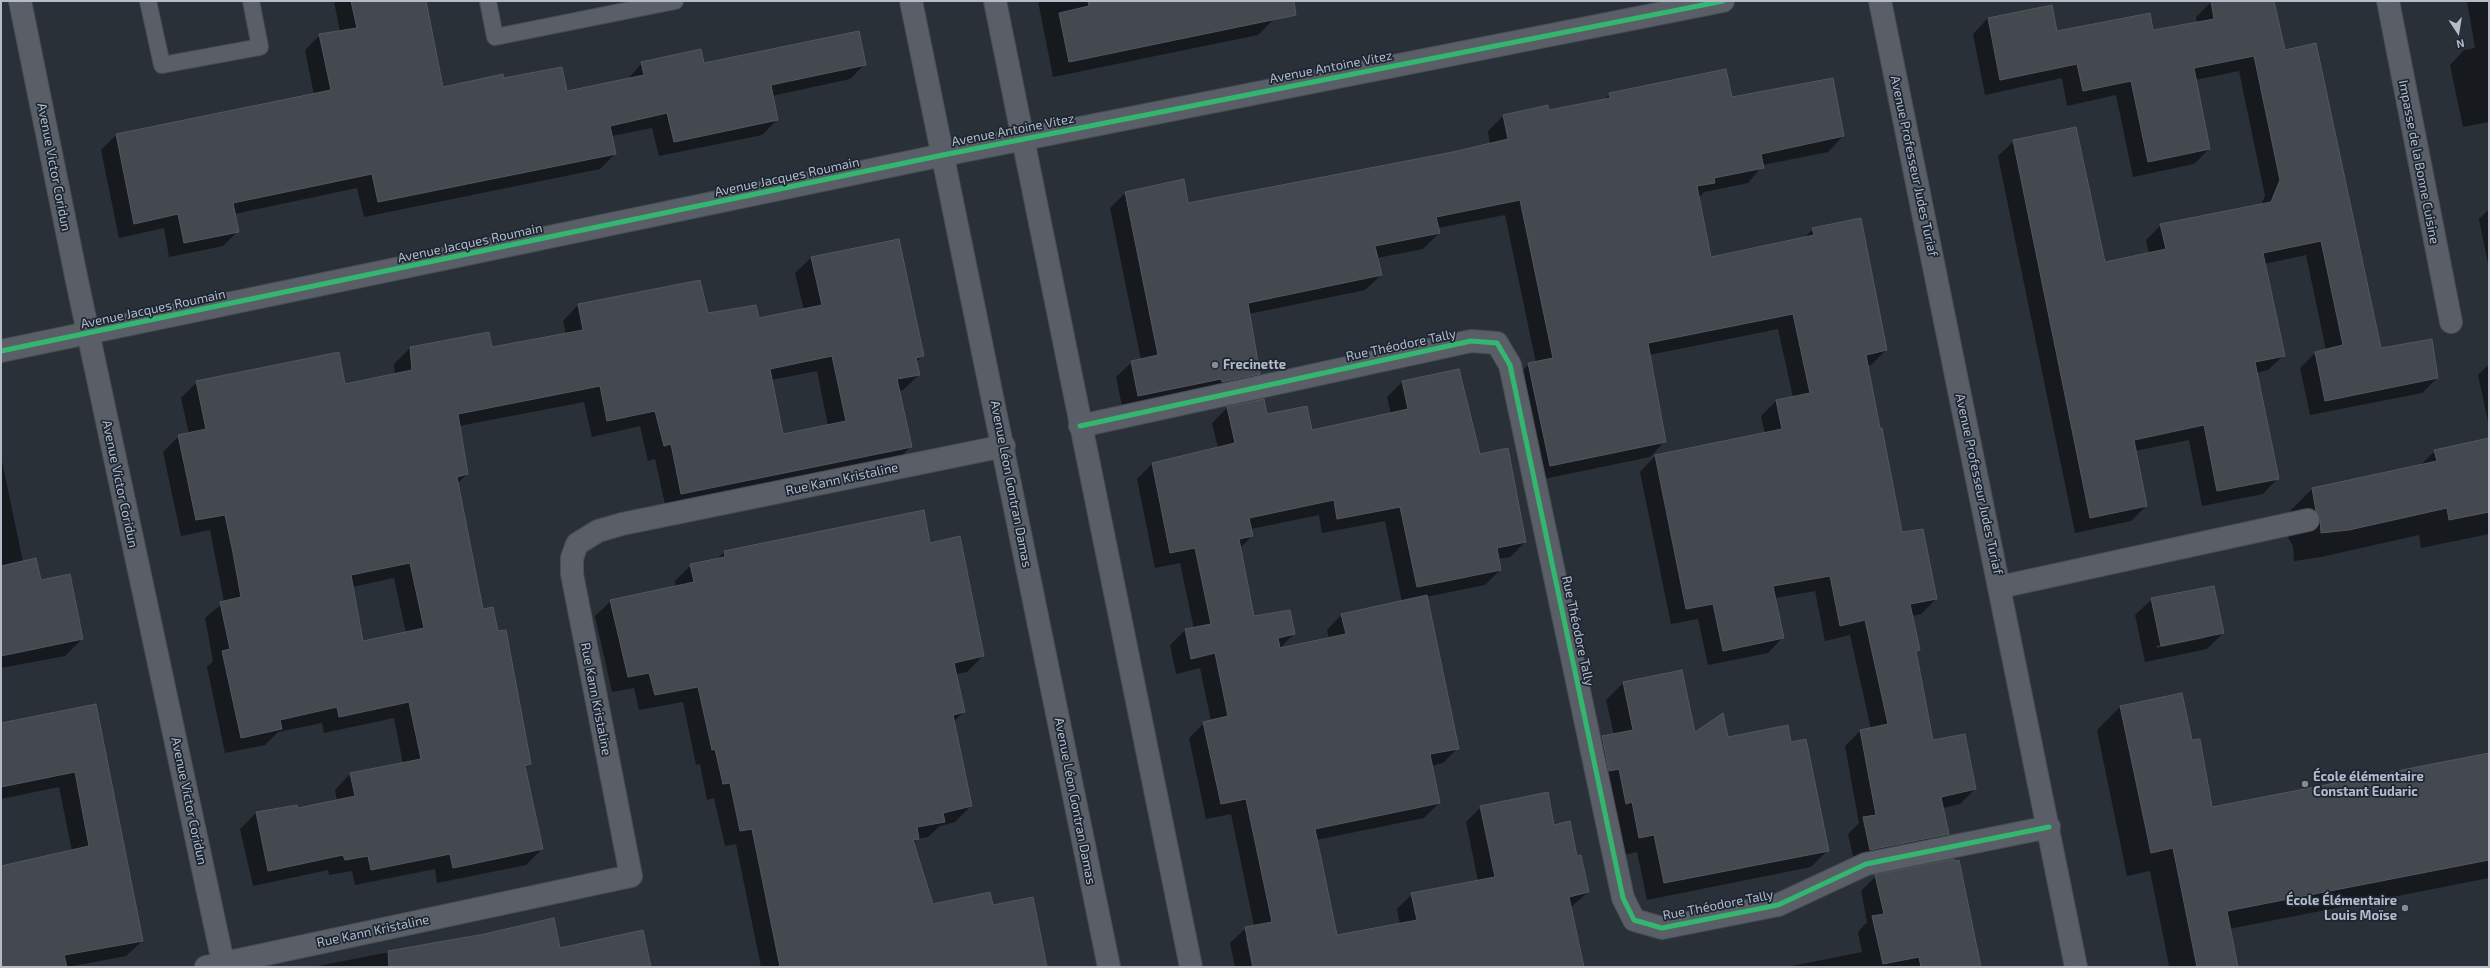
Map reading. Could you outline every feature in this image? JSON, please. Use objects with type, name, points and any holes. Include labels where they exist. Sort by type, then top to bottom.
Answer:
[{"type":"street","name":"Avenue Victor Coridun","points":[[20,1],[218,966]]},
{"type":"street","name":"Avenue Léon Gontran Damas","points":[[911,1],[1004,446],[1109,967]]},
{"type":"street","points":[[995,1],[1024,139],[1080,426],[1191,967]]},
{"type":"street","name":"Avenue Antoine Vitez","points":[[943,155],[1723,1]]},
{"type":"street","name":"Avenue Professeur Judes Turiaf","points":[[1880,1],[2049,827],[2076,967]]},
{"type":"street","name":"Impasse de la Bonne Cuisine","points":[[2388,1],[2451,322]]},
{"type":"street","name":"Avenue Jacques Roumain","points":[[1,351],[943,155]]},
{"type":"street","name":"Rue Théodore Tally","points":[[1080,426],[1471,341],[1497,343],[1510,365],[1623,898],[1634,920],[1662,928],[1778,905],[1866,864],[2049,827]]},
{"type":"street","name":"Rue Kann Kristaline","points":[[218,966],[631,876],[572,574],[572,558],[577,544],[598,531],[622,524],[1004,446]]},
{"type":"street","points":[[2000,587],[2308,520]]},
{"type":"lane","points":[[148,1],[162,65],[260,47],[251,1]]},
{"type":"lane","points":[[488,1],[495,37],[675,1]]},
{"type":"building","points":[[351,1],[426,1],[443,87],[503,74],[504,78],[562,67],[567,91],[644,75],[641,62],[701,49],[704,63],[859,31],[866,65],[771,85],[778,120],[674,142],[667,113],[610,126],[616,154],[378,202],[372,174],[233,203],[239,232],[184,243],[178,214],[134,224],[116,134],[331,90],[319,34],[357,28]]},
{"type":"building","points":[[1088,1],[1294,1],[1296,15],[1069,62],[1059,13],[1089,6]]},
{"type":"building","points":[[2211,1],[2274,1],[2285,50],[2316,43],[2381,348],[2432,339],[2438,378],[2325,401],[2315,352],[2343,345],[2321,241],[2263,253],[2285,356],[2255,362],[2279,479],[2217,491],[2204,425],[2134,440],[2147,506],[2090,518],[2013,140],[2076,127],[2105,262],[2166,249],[2160,224],[2271,202],[2280,180],[2254,56],[2194,68],[2210,149],[2148,162],[2131,81],[2083,91],[2077,64],[2000,80],[1988,18],[2052,5],[2057,31],[2150,13],[2153,30],[2214,19]]},
{"type":"building","points":[[1726,69],[1732,97],[1833,78],[1844,136],[1761,154],[1764,168],[1714,178],[1715,183],[1697,186],[1711,257],[1814,235],[1812,228],[1861,218],[1887,350],[1866,355],[1880,428],[1882,428],[1902,532],[1923,529],[1937,599],[1910,604],[1920,650],[1916,651],[1933,740],[1965,734],[1976,789],[1941,797],[1949,834],[1870,850],[1863,817],[1876,815],[1860,730],[1888,724],[1865,620],[1840,626],[1830,576],[1773,586],[1784,638],[1723,651],[1713,604],[1686,609],[1655,455],[1782,429],[1776,400],[1810,393],[1793,314],[1648,343],[1666,442],[1550,466],[1528,363],[1553,358],[1520,200],[1436,217],[1440,233],[1375,246],[1382,275],[1248,303],[1260,374],[1222,382],[1221,379],[1138,396],[1131,361],[1158,355],[1125,192],[1184,179],[1188,203],[1453,152],[1508,139],[1503,115],[1548,105],[1549,110],[1610,98],[1609,93]]},
{"type":"building","points":[[899,239],[924,356],[916,358],[920,375],[897,379],[912,447],[681,494],[671,444],[664,446],[655,411],[607,421],[600,386],[458,414],[468,474],[457,477],[483,609],[493,607],[498,631],[506,630],[531,764],[525,766],[543,849],[453,868],[450,854],[371,870],[368,856],[345,860],[343,855],[268,871],[256,812],[297,805],[298,808],[355,796],[350,773],[421,759],[409,702],[339,717],[337,707],[280,720],[282,729],[241,738],[222,651],[230,649],[220,602],[241,597],[232,548],[225,515],[196,520],[178,435],[206,429],[196,381],[339,352],[345,384],[412,370],[410,347],[489,332],[492,347],[583,330],[578,304],[700,280],[708,313],[756,305],[759,318],[822,305],[811,257]],"holes":[[[832,356],[846,421],[783,434],[770,369]],[[410,563],[424,628],[363,641],[351,575]]]},
{"type":"building","points":[[1459,369],[1480,454],[1508,448],[1526,542],[1497,548],[1501,570],[1417,587],[1400,507],[1337,519],[1334,500],[1249,518],[1253,536],[1239,539],[1254,616],[1290,610],[1295,634],[1278,638],[1280,648],[1346,634],[1341,614],[1427,595],[1459,749],[1430,754],[1440,803],[1315,829],[1337,935],[1417,920],[1411,893],[1495,877],[1480,806],[1548,792],[1554,825],[1570,821],[1577,856],[1581,855],[1589,892],[1569,897],[1584,967],[1253,967],[1245,927],[1272,922],[1246,799],[1221,804],[1203,722],[1228,716],[1215,653],[1191,659],[1185,629],[1211,624],[1195,548],[1170,553],[1152,463],[1235,443],[1227,407],[1264,399],[1267,414],[1307,406],[1312,430],[1408,409],[1402,381]]},
{"type":"building","points":[[2489,438],[2489,512],[2449,520],[2447,508],[2349,530],[2321,533],[2320,518],[2316,511],[2312,488],[2437,461],[2434,450]]},
{"type":"building","points":[[924,510],[930,543],[960,536],[984,656],[954,663],[965,712],[953,715],[972,806],[943,813],[945,822],[917,827],[919,839],[913,840],[933,904],[990,892],[993,905],[1033,897],[1047,967],[780,967],[752,829],[740,831],[730,783],[723,784],[715,749],[712,750],[698,687],[655,695],[649,673],[628,677],[610,600],[694,582],[690,564],[725,557],[724,551]]},
{"type":"building","points":[[36,558],[41,580],[70,574],[83,639],[1,656],[1,566]]},
{"type":"building","points":[[2214,586],[2224,633],[2161,646],[2151,598]]},
{"type":"building","points":[[1682,670],[1695,732],[1723,713],[1728,737],[1788,725],[1791,742],[1806,739],[1829,851],[1664,883],[1654,835],[1639,838],[1632,802],[1626,804],[1619,769],[1609,771],[1602,736],[1633,730],[1623,682]]},
{"type":"building","points":[[2182,693],[2192,740],[2200,739],[2212,807],[2489,753],[2489,860],[2227,911],[2238,967],[2197,967],[2173,848],[2151,853],[2120,706]]},
{"type":"building","points":[[96,704],[143,941],[64,955],[67,967],[1,967],[1,866],[89,846],[75,772],[1,787],[1,723]]},
{"type":"building","points":[[1954,859],[1955,861],[1959,860],[1981,967],[1921,967],[1919,957],[1883,964],[1872,916],[1884,914],[1875,875]]},
{"type":"building","points":[[554,918],[560,948],[643,930],[651,967],[389,967],[388,951],[484,934]]},
{"type":"cycle path","points":[[1,351],[943,155],[1723,1]]},
{"type":"cycle path","points":[[1080,426],[1471,341],[1497,343],[1510,365],[1623,898],[1634,920],[1662,928],[1778,905],[1866,864],[2049,827]]},
{"type":"place","name":"Frecinette","points":[[1215,365]]},
{"type":"place","name":"École élémentaire Constant Eudaric","points":[[2305,784]]},
{"type":"place","name":"École Élémentaire Louis Moïse","points":[[2405,908]]}]
